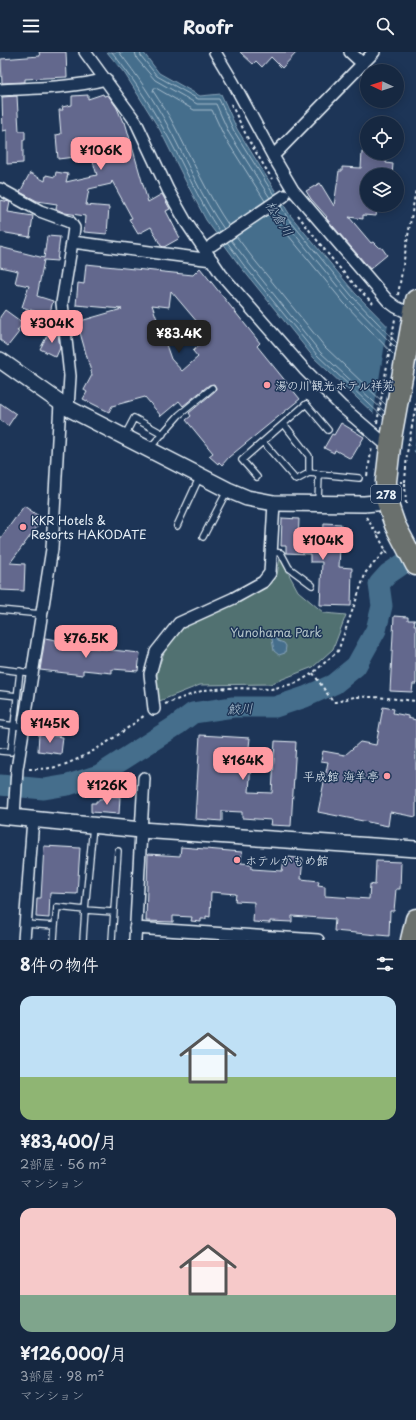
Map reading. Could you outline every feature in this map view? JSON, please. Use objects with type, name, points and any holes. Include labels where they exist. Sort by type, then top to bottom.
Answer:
[{"type":"highway","name":"278","points":[[408,307],[407,335],[396,446],[386,481],[387,502],[395,525],[397,551],[416,566]]},
{"type":"highway","points":[[411,940],[416,919]]},
{"type":"street","points":[[85,52],[136,122],[168,190],[186,222],[221,274],[304,369],[341,406],[396,446]]},
{"type":"street","points":[[215,52],[273,156],[298,196],[383,295],[408,307]]},
{"type":"street","points":[[350,52],[363,64],[374,52]]},
{"type":"street","points":[[273,156],[360,67]]},
{"type":"street","points":[[0,90],[90,84],[106,79]]},
{"type":"street","points":[[0,189],[40,211],[70,222],[74,228],[62,303],[70,376],[64,406],[52,549],[32,673],[19,726],[17,771],[10,813],[33,818],[141,830],[416,849]]},
{"type":"street","points":[[214,244],[284,197]]},
{"type":"street","points":[[72,242],[212,260]]},
{"type":"street","points":[[0,360],[64,406],[148,450],[247,498],[274,503],[364,504],[387,502]]},
{"type":"street","points":[[154,709],[150,674],[156,652],[179,623],[234,598],[263,582],[270,573],[274,503]]},
{"type":"street","points":[[135,940],[144,778]]},
{"type":"street","points":[[24,940],[33,818]]},
{"type":"street","points":[[136,928],[318,940]]},
{"type":"lane","points":[[148,450],[179,415],[212,388]]},
{"type":"lane","points":[[257,477],[242,460],[306,404],[328,430]]},
{"type":"lane","points":[[124,437],[134,418],[162,434]]},
{"type":"lane","points":[[284,424],[309,456],[309,473]]},
{"type":"lane","points":[[263,442],[296,480],[309,473],[359,478]]},
{"type":"lane","points":[[318,504],[319,475]]},
{"type":"lane","points":[[177,526],[200,476]]},
{"type":"lane","points":[[203,537],[228,490]]},
{"type":"lane","points":[[272,552],[281,553],[289,568],[312,585]]},
{"type":"lane","points":[[0,610],[41,614]]},
{"type":"lane","points":[[0,669],[32,673]]},
{"type":"lane","points":[[0,751],[10,752],[19,726],[17,696],[20,671]]},
{"type":"lane","points":[[0,694],[17,696]]},
{"type":"lane","points":[[0,724],[19,726]]},
{"type":"lane","points":[[83,940],[93,825]]},
{"type":"lane","points":[[112,940],[118,851]]},
{"type":"lane","points":[[54,940],[57,907],[113,912]]},
{"type":"lane","points":[[25,924],[55,926]]},
{"type":"path","points":[[376,425],[407,335],[416,190]]},
{"type":"path","points":[[405,482],[396,446],[416,404]]},
{"type":"path","points":[[17,771],[44,769],[65,764],[91,751],[154,709],[204,690],[228,688],[271,689],[296,683],[313,673],[338,651],[366,572],[386,550],[397,551]]},
{"type":"path","points":[[313,673],[333,702],[340,702],[352,697],[416,701]]},
{"type":"green space","name":"Yunohama Park","points":[[280,558],[298,591],[324,613],[346,615],[333,649],[313,667],[270,684],[200,685],[157,702],[157,671],[167,645],[186,625],[265,587],[277,575]]},
{"type":"water","name":"松倉川","points":[[107,52],[143,52],[159,73],[200,96],[221,94],[237,129],[290,215],[355,293],[416,355],[416,453],[314,358],[240,266],[206,220],[160,130],[125,74]]},
{"type":"water","points":[[267,633],[274,635],[278,641],[284,643],[286,646],[285,653],[279,655],[274,651],[272,639]]},
{"type":"pier","points":[[388,325],[416,353],[416,440],[413,454],[373,416]]},
{"type":"building","points":[[39,52],[66,52],[67,77],[25,79],[25,82],[2,83],[1,59],[40,56]]},
{"type":"building","points":[[240,52],[297,52],[282,68],[271,57],[262,67],[256,61],[253,64]]},
{"type":"building","points":[[103,94],[104,96],[108,95],[117,108],[123,122],[125,122],[148,202],[162,194],[170,209],[166,211],[180,238],[164,247],[161,246],[151,227],[138,234],[129,219],[132,218],[112,181],[111,184],[89,189],[86,205],[109,207],[107,234],[84,232],[85,216],[65,213],[56,209],[57,204],[37,201],[20,192],[30,173],[45,181],[46,175],[55,177],[56,172],[68,174],[66,182],[97,175],[91,155],[58,159],[56,135],[61,134],[59,110],[63,110],[62,107],[72,105],[72,96],[88,95],[88,99]]},
{"type":"building","points":[[17,96],[19,131],[25,131],[25,140],[23,140],[23,163],[7,164],[7,130],[3,131],[2,97]]},
{"type":"building","points":[[362,160],[386,160],[386,163],[393,164],[393,168],[361,168]]},
{"type":"building","points":[[342,167],[361,168],[360,212],[377,212],[376,216],[363,215],[363,219],[349,217],[371,243],[373,242],[378,247],[382,248],[387,255],[370,269],[326,218],[327,217],[306,191],[320,183],[334,206],[339,171],[342,171]]},
{"type":"building","points":[[0,200],[10,202],[8,212],[33,216],[30,237],[0,232]]},
{"type":"building","points":[[47,236],[60,237],[57,261],[44,260],[37,296],[53,301],[49,316],[22,307],[29,286],[15,283],[18,271],[0,267],[0,247],[44,258]]},
{"type":"building","points":[[86,264],[193,275],[200,268],[260,343],[257,346],[300,399],[229,457],[222,465],[219,462],[218,464],[209,456],[213,453],[186,420],[191,416],[189,413],[215,391],[216,388],[214,384],[209,385],[183,406],[179,401],[161,416],[145,397],[112,406],[109,412],[83,399],[87,392],[84,390],[92,375],[77,322],[122,309],[76,305],[78,283],[84,284]],"holes":[[[171,291],[209,336],[193,351],[198,357],[182,371],[171,359],[152,305],[169,307]]]},
{"type":"building","points":[[5,310],[23,323],[17,331],[19,332],[8,346],[0,340],[0,317]]},
{"type":"building","points":[[50,330],[58,334],[60,348],[56,357],[40,349]]},
{"type":"building","points":[[0,403],[16,414],[8,426],[0,420]]},
{"type":"building","points":[[341,423],[364,437],[351,459],[335,450],[334,453],[324,448],[332,434],[334,435]]},
{"type":"building","points":[[24,506],[43,519],[10,563],[25,564],[24,591],[0,590],[0,539]]},
{"type":"building","points":[[282,518],[299,519],[298,543],[323,544],[324,523],[341,524],[339,567],[352,568],[351,606],[320,605],[322,562],[310,562],[310,554],[286,553],[286,546],[281,546]]},
{"type":"building","points":[[394,616],[408,617],[408,620],[415,620],[416,684],[413,684],[412,692],[390,691]]},
{"type":"building","points":[[45,638],[56,640],[56,644],[140,653],[138,671],[112,669],[112,673],[83,670],[83,675],[40,670]]},
{"type":"building","points":[[383,707],[394,709],[393,713],[408,716],[408,718],[416,720],[416,817],[390,812],[388,826],[318,812],[328,762],[321,761],[323,751],[345,755],[360,742],[376,745]]},
{"type":"building","points":[[39,734],[63,737],[61,754],[38,751]]},
{"type":"building","points":[[200,735],[250,738],[249,747],[252,748],[249,792],[272,793],[275,741],[296,742],[291,826],[270,825],[271,820],[242,818],[242,812],[222,811],[222,821],[195,819]]},
{"type":"building","points":[[110,796],[120,797],[119,814],[91,812],[91,803],[96,803],[99,799],[110,798]]},
{"type":"building","points":[[44,846],[80,848],[77,894],[50,893],[49,918],[36,917],[37,898],[41,898]]},
{"type":"building","points":[[181,847],[242,852],[241,863],[252,864],[252,869],[282,871],[284,860],[289,861],[289,857],[303,859],[301,879],[319,881],[318,885],[325,886],[325,896],[369,899],[370,884],[375,885],[376,861],[401,862],[400,889],[396,889],[394,911],[390,911],[389,936],[334,931],[335,919],[292,916],[292,922],[253,922],[254,902],[235,901],[236,894],[211,892],[210,917],[206,916],[206,919],[201,919],[201,922],[191,921],[192,917],[173,916],[173,922],[146,921],[148,854],[180,856]]},
{"type":"waterway","name":"鮫川","points":[[0,785],[44,789],[68,785],[99,775],[177,725],[193,713],[233,707],[275,707],[305,697],[334,684],[356,666],[376,630],[382,606],[379,584],[388,574],[416,555]]},
{"type":"place","name":"湯の川観光ホテル祥苑","points":[[267,385]]},
{"type":"place","name":"KKR Hotels & Resorts HAKODATE","points":[[23,527]]},
{"type":"place","name":"平成館 海羊亭","points":[[387,776]]},
{"type":"place","name":"ホテルかもめ館","points":[[237,860]]}]
